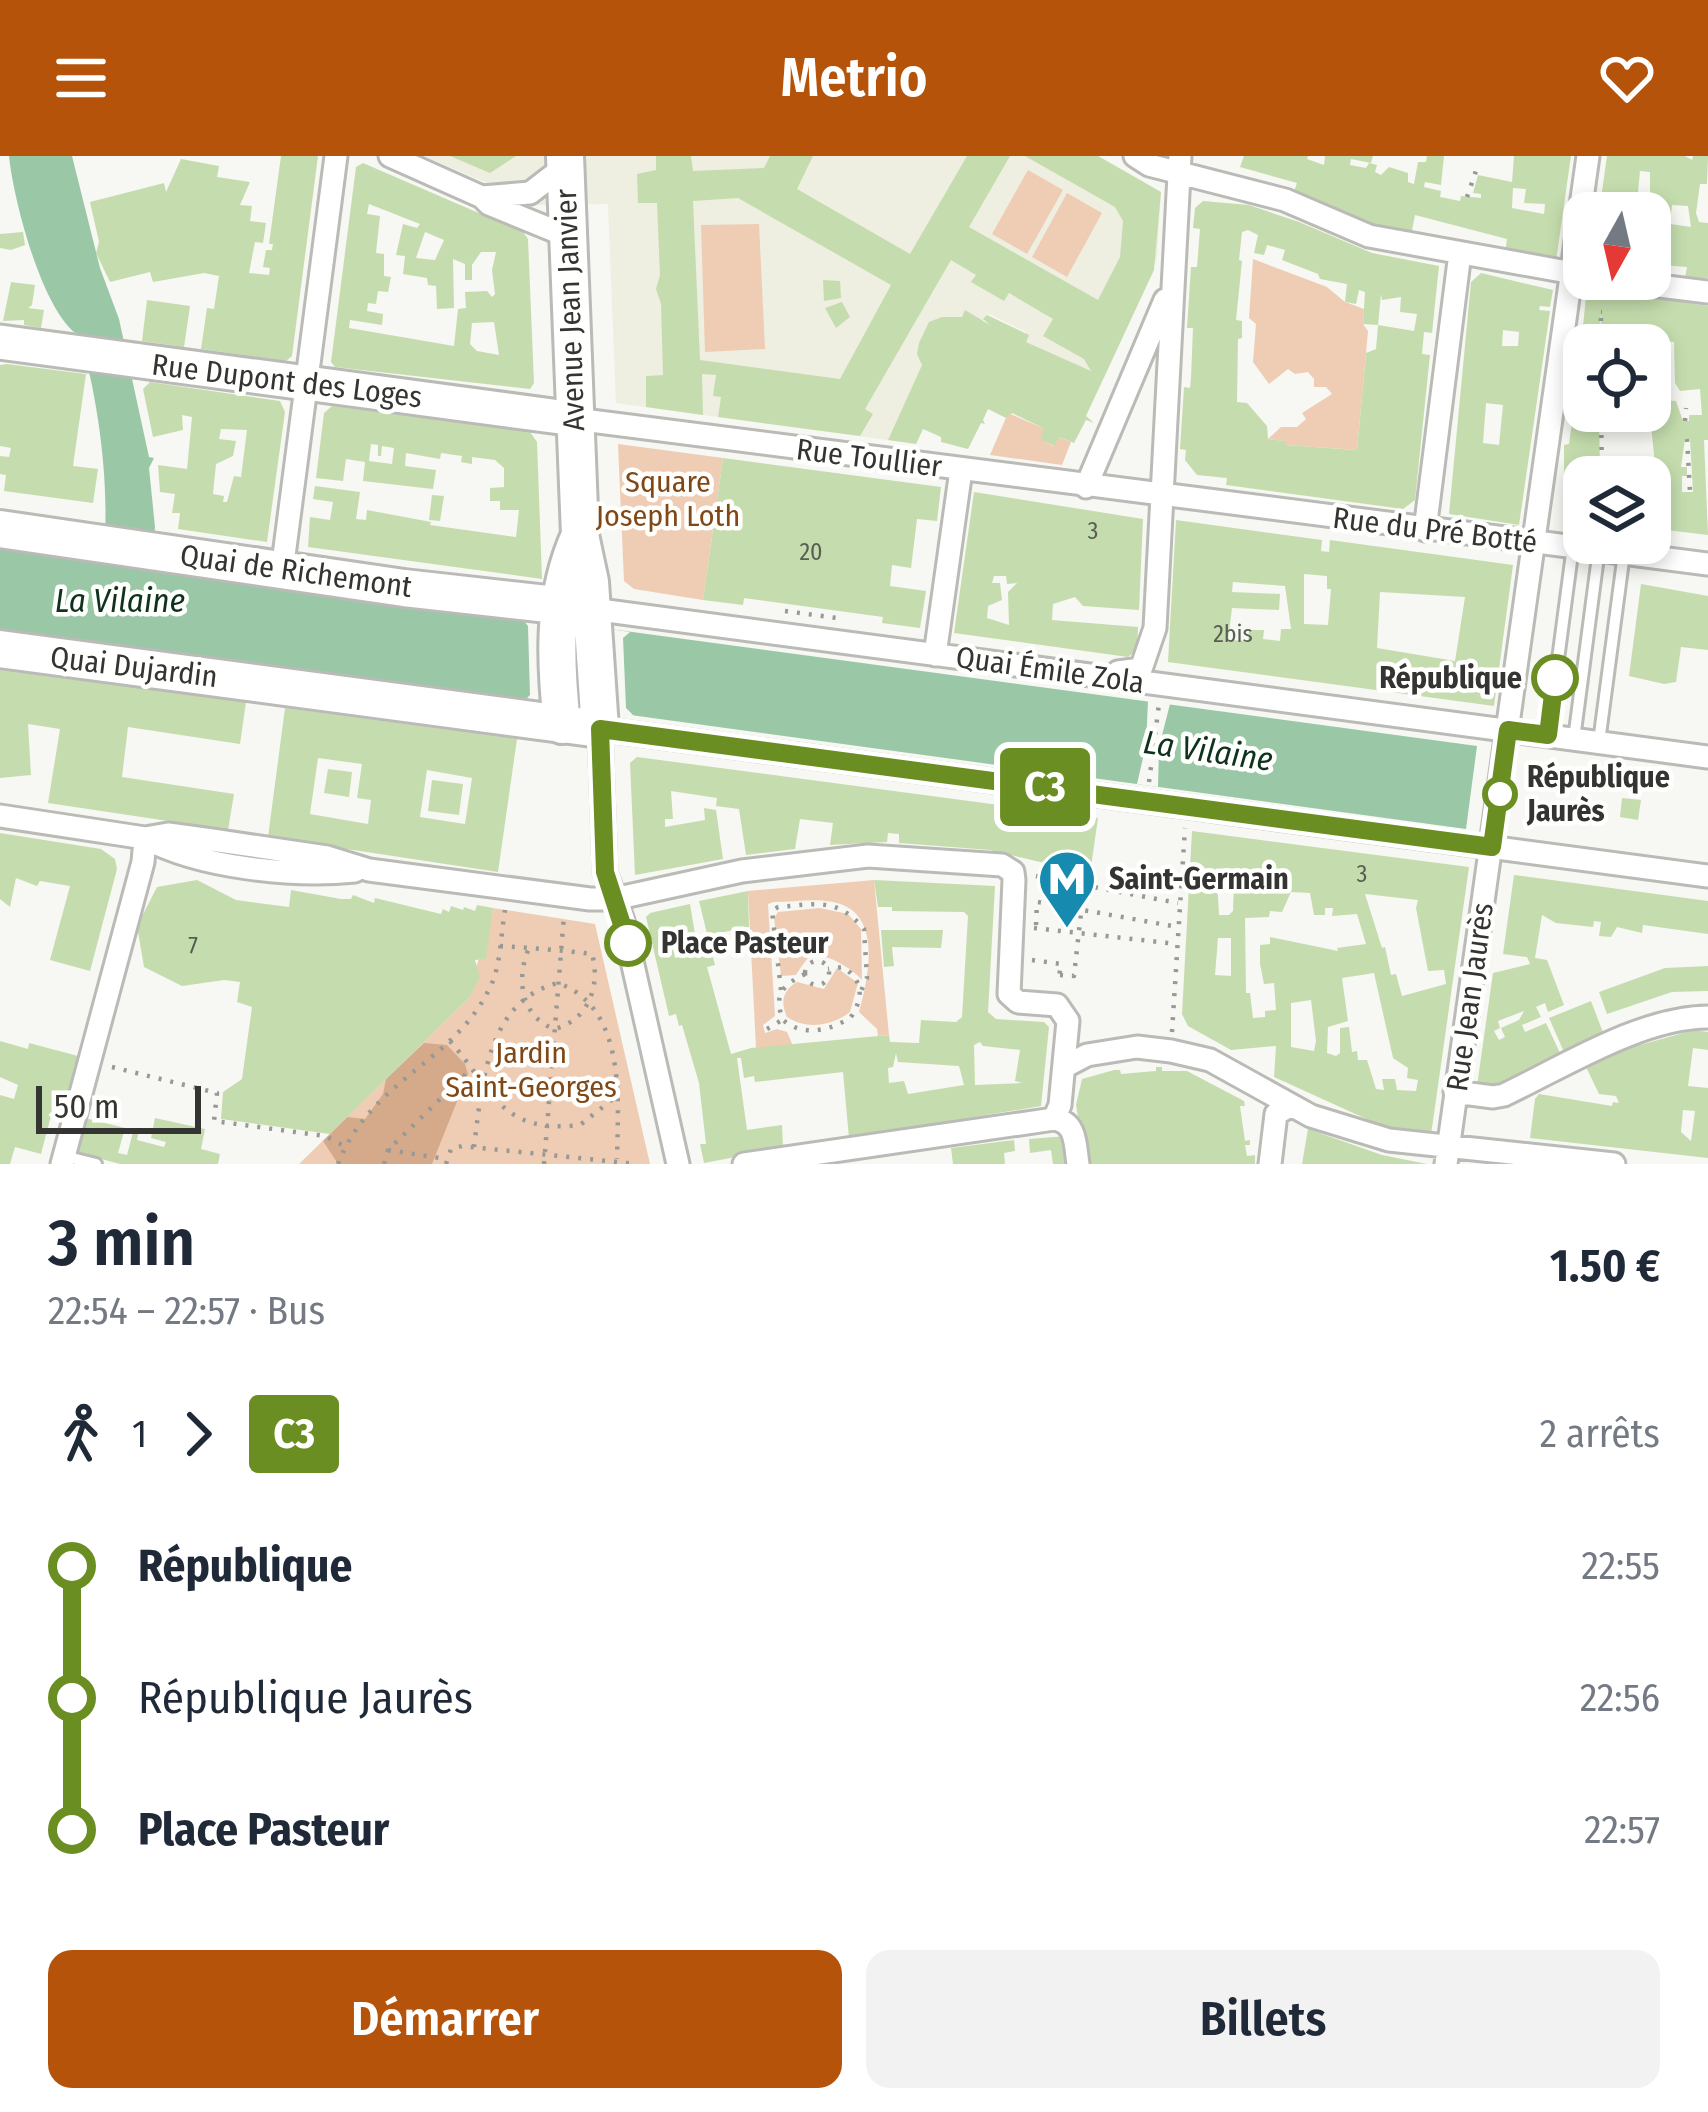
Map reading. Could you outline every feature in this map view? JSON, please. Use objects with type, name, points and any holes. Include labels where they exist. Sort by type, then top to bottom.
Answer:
[{"type":"main road","name":"Avenue Jean Janvier","points":[[565,161],[580,535],[587,557],[575,615]]},
{"type":"main road","name":"Quai de Richemont","points":[[0,529],[575,615]]},
{"type":"main road","points":[[561,716],[575,615]]},
{"type":"main road","points":[[575,615],[598,721]]},
{"type":"main road","name":"Quai Dujardin","points":[[0,650],[598,721]]},
{"type":"street","points":[[282,572],[337,156]]},
{"type":"street","points":[[390,156],[567,236]]},
{"type":"street","points":[[1135,156],[1149,165],[1180,164],[1370,236],[1563,271]]},
{"type":"street","name":"Rue Jean Jaurès","points":[[1585,192],[1588,156]]},
{"type":"street","points":[[482,197],[530,193],[565,161]]},
{"type":"street","points":[[1088,675],[1141,669],[1154,628],[1180,164]]},
{"type":"street","points":[[1425,530],[1460,253]]},
{"type":"street","points":[[1671,287],[1708,292]]},
{"type":"street","points":[[1086,487],[1171,289]]},
{"type":"street","name":"Rue Jean Jaurès","points":[[1447,1156],[1574,300]]},
{"type":"street","name":"Rue Dupont des Loges","points":[[0,342],[575,419]]},
{"type":"street","name":"Rue Toullier","points":[[575,419],[1163,497]]},
{"type":"street","points":[[935,655],[961,470]]},
{"type":"street","name":"Rue du Pré Botté","points":[[1163,497],[1563,545]]},
{"type":"street","name":"Rue du Pré Botté","points":[[1671,559],[1708,564]]},
{"type":"street","name":"Quai Émile Zola","points":[[575,615],[935,655],[1708,757]]},
{"type":"street","points":[[678,1164],[622,921],[605,872],[598,721],[1708,876]]},
{"type":"street","points":[[0,816],[145,838],[169,851],[279,870],[324,874],[369,870],[565,897],[614,899],[742,872],[868,856],[1002,865],[1012,872],[1007,989],[1018,1002],[1063,1009],[1068,1021],[1060,1105],[1054,1119]]},
{"type":"street","points":[[63,1160],[143,862],[145,838]]},
{"type":"street","points":[[1455,1092],[1504,1094],[1643,1032],[1677,1020],[1708,1017]]},
{"type":"street","points":[[1064,1067],[1087,1054],[1137,1047],[1171,1051],[1229,1069],[1290,1106],[1349,1129],[1447,1156],[1614,1164]]},
{"type":"street","points":[[1270,1164],[1274,1121],[1282,1108],[1290,1106]]},
{"type":"street","points":[[744,1164],[867,1155],[1054,1119],[1072,1130],[1078,1164]]},
{"type":"lane","points":[[1548,735],[1571,564]]},
{"type":"lane","points":[[1574,739],[1597,564]]},
{"type":"lane","points":[[1599,742],[1623,564]]},
{"type":"lane","points":[[63,1160],[96,1164]]},
{"type":"path","points":[[1467,197],[1478,165]]},
{"type":"path","points":[[1602,314],[1602,324]]},
{"type":"path","points":[[1685,421],[1686,408]]},
{"type":"path","points":[[1687,487],[1688,442]]},
{"type":"path","points":[[812,608],[811,613],[842,617]]},
{"type":"path","points":[[1148,786],[1160,700]]},
{"type":"path","points":[[1171,1051],[1185,824],[1172,821]]},
{"type":"path","points":[[1012,872],[1180,904]]},
{"type":"path","points":[[1060,975],[1074,976],[1084,886]]},
{"type":"path","points":[[544,1164],[565,897]]},
{"type":"path","points":[[1038,902],[1178,927]]},
{"type":"path","points":[[820,904],[840,907],[864,929],[867,978],[854,1013],[844,1022],[805,1031],[783,1020],[778,1006],[781,989],[772,911],[820,904]]},
{"type":"path","points":[[338,1164],[374,1103],[451,1040],[493,982],[505,910]]},
{"type":"path","points":[[1025,927],[1177,944]]},
{"type":"path","points":[[500,946],[561,950],[592,954],[597,977],[588,1003],[570,1024],[554,1029],[536,1019],[521,975],[529,948]]},
{"type":"path","points":[[1030,969],[1032,960],[1061,964],[1058,985],[1052,984]]},
{"type":"path","points":[[781,989],[816,961],[828,969]]},
{"type":"path","points":[[828,969],[835,965],[851,972],[861,992]]},
{"type":"path","points":[[805,974],[812,984],[820,985],[827,980],[828,969]]},
{"type":"path","points":[[474,1147],[494,1041],[507,1017],[526,998],[558,983]]},
{"type":"path","points":[[558,983],[588,1003],[610,1045],[618,1095],[617,1160]]},
{"type":"path","points":[[766,1029],[783,1020]]},
{"type":"path","points":[[805,1031],[806,1045]]},
{"type":"path","points":[[451,1040],[515,1119],[574,1126],[586,1122],[618,1095]]},
{"type":"path","points":[[89,1061],[217,1093],[214,1121],[325,1136],[345,1147]]},
{"type":"path","points":[[383,1164],[388,1150],[473,1067]]},
{"type":"path","points":[[388,1150],[446,1162],[457,1147],[474,1147],[636,1164]]},
{"type":"shaded area","points":[[424,156],[1098,156],[1161,192],[1157,259],[1104,378],[1026,342],[1026,332],[989,314],[982,321],[966,311],[962,317],[943,317],[932,323],[922,365],[888,440],[616,403],[608,204],[538,205]]},
{"type":"shaded area","points":[[424,1043],[447,1045],[468,1074],[432,1164],[338,1164],[323,1141],[347,1117],[365,1119],[383,1094],[386,1079]]},
{"type":"green space","points":[[1028,170],[1063,190],[1027,254],[992,234]]},
{"type":"green space","points":[[1067,193],[1102,213],[1067,277],[1032,257]]},
{"type":"green space","points":[[759,224],[765,349],[705,352],[701,225]]},
{"type":"green space","points":[[1253,259],[1327,287],[1345,302],[1364,309],[1363,324],[1368,331],[1357,450],[1285,445],[1285,441],[1268,439],[1281,427],[1297,427],[1306,419],[1302,413],[1332,394],[1326,387],[1314,387],[1308,372],[1295,374],[1288,369],[1269,384],[1253,362],[1256,324],[1249,318]]},
{"type":"green space","points":[[1008,413],[1043,428],[1042,440],[1054,446],[1059,437],[1071,442],[1062,465],[990,455]]},
{"type":"green space","name":"Square Joseph Loth","points":[[618,444],[723,458],[703,600],[634,589],[624,581]]},
{"type":"green space","points":[[874,880],[889,1035],[878,1036],[859,1012],[868,965],[866,932],[860,919],[833,902],[774,902],[768,904],[775,1016],[763,1025],[765,1033],[787,1032],[793,1046],[756,1048],[748,891]]},
{"type":"green space","name":"Jardin Saint-Georges","points":[[493,908],[595,924],[650,1164],[299,1164],[469,998]]},
{"type":"green space","points":[[820,908],[848,914],[861,929],[862,980],[821,956],[808,958],[796,975],[781,976],[774,918],[778,912]]},
{"type":"green space","points":[[837,968],[858,983],[850,1012],[819,1025],[787,1017],[783,1001],[789,989],[797,982],[824,989]]},
{"type":"water","name":"La Vilaine","points":[[9,156],[72,156],[100,268],[119,319],[149,457],[154,458],[149,468],[155,527],[151,567],[1477,746],[1466,829],[0,629],[0,547],[103,560],[105,533],[102,447],[87,362],[80,336],[66,324],[42,281],[23,226]]},
{"type":"pier","points":[[520,616],[630,632],[623,638],[626,708],[634,716],[525,700],[530,695],[528,626]]},
{"type":"pier","points":[[1148,701],[1170,704],[1159,747],[1158,787],[1137,784],[1146,745]]},
{"type":"building","points":[[281,156],[318,156],[292,356],[286,361],[201,349],[207,308],[214,309],[219,276],[204,273],[153,282],[150,272],[110,282],[96,253],[99,242],[90,202],[164,183],[166,192],[181,159],[219,166],[217,177],[250,182],[240,205],[252,206],[250,221],[266,223],[263,243],[255,242],[249,273],[269,275],[270,268],[263,267],[266,250],[272,250],[273,244],[269,244]]},
{"type":"building","points":[[450,156],[516,156],[490,173]]},
{"type":"building","points":[[656,156],[691,156],[693,171],[764,168],[770,156],[813,156],[797,189],[910,254],[967,156],[1010,156],[969,227],[1098,300],[1120,257],[1123,221],[1115,207],[1025,156],[1098,156],[1161,192],[1154,270],[1086,416],[1094,423],[1086,420],[1074,443],[1059,437],[1055,446],[1041,440],[1043,428],[1012,413],[1006,418],[988,409],[985,424],[981,423],[968,449],[941,442],[941,437],[923,429],[916,444],[888,440],[922,365],[919,343],[929,322],[942,317],[962,317],[965,310],[990,325],[983,319],[987,315],[1029,335],[1026,342],[1091,371],[1084,359],[1043,336],[1053,319],[1009,293],[1004,301],[971,282],[976,275],[951,260],[865,409],[873,414],[860,436],[718,417],[721,397],[713,396],[716,375],[702,374],[703,415],[646,407],[646,376],[663,375],[661,304],[656,289],[660,275],[657,203],[638,203],[637,174],[656,170]],"holes":[[[738,198],[891,285],[840,379],[700,360],[693,201]]]},
{"type":"building","points":[[1244,156],[1308,156],[1324,165],[1325,156],[1373,156],[1371,163],[1351,159],[1350,165],[1377,165],[1375,172],[1381,175],[1389,167],[1408,173],[1408,182],[1414,184],[1418,162],[1426,162],[1427,156],[1444,156],[1441,185],[1425,182],[1424,187],[1460,201],[1461,196],[1481,198],[1473,193],[1478,175],[1512,182],[1514,156],[1571,156],[1556,261],[1505,254],[1507,239],[1415,215],[1410,241],[1292,197],[1297,183],[1240,167]],"holes":[[[1513,188],[1526,189],[1524,203],[1545,204],[1544,214],[1512,208]]]},
{"type":"building","points":[[1607,156],[1685,156],[1692,160],[1693,156],[1708,156],[1707,184],[1700,184],[1696,213],[1699,222],[1708,223],[1708,278],[1685,278],[1687,267],[1671,266],[1671,224],[1691,227],[1688,206],[1672,205],[1671,214],[1671,192],[1650,192],[1650,172],[1640,171],[1638,192],[1602,192]]},
{"type":"building","points":[[363,163],[523,232],[528,239],[534,383],[530,389],[335,367],[331,362],[356,167]],"holes":[[[369,204],[420,224],[417,228],[403,224],[396,255],[405,256],[403,274],[427,278],[428,285],[436,286],[437,309],[454,308],[453,259],[465,264],[465,280],[472,280],[472,265],[481,252],[496,252],[495,294],[465,292],[466,308],[458,309],[454,346],[349,328],[350,320],[382,325],[383,314],[367,311],[368,303],[376,304],[378,291],[388,292],[391,277],[384,276],[384,254],[376,253],[380,216],[367,214]],[[425,232],[444,240],[435,260],[416,258]],[[494,322],[499,355],[477,351],[470,344],[472,323]]]},
{"type":"building","points":[[1203,201],[1249,205],[1372,253],[1439,266],[1432,333],[1424,332],[1422,354],[1430,355],[1415,500],[1403,509],[1226,485],[1227,478],[1197,475],[1185,460],[1186,450],[1180,449],[1193,328],[1187,328],[1191,267],[1197,267],[1200,229],[1193,228],[1195,208]],"holes":[[[1242,232],[1258,235],[1254,253],[1264,255],[1267,245],[1285,250],[1282,260],[1320,279],[1347,284],[1345,302],[1356,304],[1359,290],[1365,292],[1363,324],[1378,325],[1376,349],[1366,353],[1357,450],[1285,445],[1286,441],[1268,439],[1267,426],[1247,403],[1237,402]],[[1381,294],[1382,300],[1401,297],[1400,312],[1417,314],[1414,331],[1378,325]]]},
{"type":"building","points":[[23,232],[25,245],[0,248],[0,234]]},
{"type":"building","points":[[1481,273],[1553,290],[1550,307],[1539,310],[1550,311],[1519,525],[1449,514],[1471,282]],"holes":[[[1503,330],[1519,332],[1518,346],[1502,346]],[[1486,403],[1503,405],[1499,445],[1483,443]]]},
{"type":"building","points":[[823,280],[840,281],[841,298],[824,301]]},
{"type":"building","points":[[11,282],[35,285],[28,308],[44,310],[41,328],[24,325],[24,320],[3,321]]},
{"type":"building","points":[[147,300],[190,306],[184,347],[142,341]]},
{"type":"building","points":[[1586,300],[1670,300],[1708,306],[1708,440],[1704,440],[1708,535],[1671,531],[1671,456],[1654,456],[1652,432],[1671,432],[1671,401],[1676,401],[1683,421],[1689,421],[1689,415],[1702,415],[1700,389],[1680,391],[1675,383],[1671,324],[1601,324],[1602,307],[1600,324],[1583,324]],"holes":[[[1685,439],[1690,439],[1693,492],[1682,492],[1682,476],[1687,476],[1687,467],[1681,467]]]},
{"type":"building","points":[[842,302],[850,317],[836,328],[825,308]]},
{"type":"building","points":[[0,365],[86,374],[73,466],[98,469],[93,503],[4,491],[6,475],[0,474],[0,456],[9,457],[11,448],[0,446]]},
{"type":"building","points":[[150,382],[280,401],[285,412],[267,542],[178,529],[180,513],[172,513],[175,494],[160,492],[158,465],[187,469],[192,417],[182,415],[183,430],[153,437],[143,389]],"holes":[[[221,429],[247,430],[241,477],[234,476],[227,502],[223,502],[224,496],[213,494],[216,464],[233,456],[236,441],[219,439]]]},
{"type":"building","points":[[332,406],[530,432],[537,442],[542,579],[308,547],[310,517],[330,520],[333,502],[313,499],[315,486],[360,492],[356,519],[366,520],[367,510],[516,537],[519,510],[500,510],[500,501],[490,501],[490,488],[504,487],[504,468],[495,460],[472,457],[472,464],[461,462],[462,456],[441,453],[440,459],[406,453],[405,466],[436,470],[433,489],[363,481],[365,462],[346,459],[343,481],[316,478],[324,413]],"holes":[[[371,444],[378,445],[378,456],[382,446],[394,448],[392,464],[369,461]]]},
{"type":"building","points":[[1571,432],[1599,432],[1600,456],[1564,456],[1564,445],[1569,444]]},
{"type":"building","points":[[723,458],[941,487],[937,521],[917,519],[911,568],[892,565],[890,586],[926,591],[920,628],[882,623],[883,617],[744,598],[743,605],[703,600]]},
{"type":"building","points":[[974,492],[1143,519],[1139,610],[1083,606],[1075,597],[1053,604],[1052,620],[1138,627],[1137,650],[1128,657],[954,633]],"holes":[[[994,576],[1006,576],[1007,584],[1017,583],[1008,592],[1009,625],[987,618],[988,606],[1002,600],[1000,583],[992,583]]]},
{"type":"building","points":[[432,495],[444,496],[440,521],[429,520]]},
{"type":"building","points":[[1176,520],[1322,540],[1321,551],[1329,552],[1330,540],[1513,565],[1494,706],[1168,662]],"holes":[[[1304,574],[1327,576],[1327,589],[1331,589],[1328,625],[1304,624]],[[1233,582],[1285,586],[1291,629],[1281,629],[1280,641],[1263,639],[1264,630],[1249,630],[1248,641],[1228,640],[1232,608],[1279,610],[1280,594],[1232,592]],[[1380,592],[1465,597],[1455,661],[1377,648]]]},
{"type":"building","points":[[1641,584],[1708,596],[1708,650],[1681,647],[1676,682],[1629,676]]},
{"type":"building","points":[[0,670],[246,702],[240,744],[128,727],[122,777],[234,794],[228,830],[48,803],[60,729],[28,724],[31,775],[0,778]]},
{"type":"building","points":[[285,708],[517,739],[498,872],[268,837]],"holes":[[[318,758],[362,764],[357,798],[371,800],[368,824],[310,814]],[[427,770],[472,778],[465,824],[420,817]]]},
{"type":"building","points":[[637,757],[1098,818],[1090,874],[990,850],[899,843],[899,834],[888,833],[887,842],[830,845],[833,823],[800,819],[795,849],[746,855],[739,809],[716,806],[717,798],[671,791],[673,819],[665,819],[665,827],[705,820],[704,808],[716,810],[723,859],[635,875],[630,763]]},
{"type":"building","points":[[328,769],[352,772],[349,797],[324,793]]},
{"type":"building","points":[[432,780],[463,784],[459,815],[428,811]]},
{"type":"building","points":[[1622,798],[1641,800],[1638,820],[1620,817]]},
{"type":"building","points":[[1192,831],[1469,867],[1431,1135],[1384,1127],[1274,1077],[1276,1046],[1231,1050],[1188,1026],[1182,1014]],"holes":[[[1217,878],[1234,882],[1229,915],[1219,915]],[[1291,892],[1310,893],[1314,915],[1325,915],[1325,908],[1333,908],[1332,916],[1357,914],[1366,944],[1338,951],[1270,937],[1270,944],[1260,945],[1260,964],[1264,984],[1274,983],[1276,1010],[1253,1018],[1250,993],[1246,993],[1245,918],[1269,917],[1270,911],[1282,912]],[[1365,894],[1418,900],[1428,971],[1444,970],[1446,984],[1402,996]],[[1218,938],[1231,938],[1231,976],[1215,975]],[[1374,973],[1393,1058],[1408,1068],[1407,1078],[1418,1080],[1416,1091],[1397,1090],[1395,1079],[1382,1079],[1384,1090],[1376,1089],[1367,1060],[1358,1060],[1357,1051],[1352,1052],[1349,1027],[1340,1028],[1340,1053],[1327,1053],[1328,1027],[1348,1021],[1342,978]],[[1311,1000],[1314,1051],[1291,1047],[1291,1003]]]},
{"type":"building","points":[[0,833],[101,849],[115,859],[117,869],[90,971],[50,960],[70,886],[40,881],[37,886],[16,878],[10,907],[0,899]]},
{"type":"building","points":[[1514,875],[1708,901],[1708,934],[1643,925],[1642,933],[1617,927],[1611,937],[1599,936],[1601,922],[1594,921],[1593,927],[1556,923],[1542,915],[1535,958],[1547,960],[1564,1005],[1548,1012],[1545,1003],[1536,1007],[1541,1017],[1522,1025],[1525,1032],[1546,1023],[1560,1053],[1492,1088],[1477,1086],[1493,973],[1530,964],[1527,957],[1503,954]],"holes":[[[1524,1011],[1519,1020],[1501,1028],[1505,1037],[1499,1040],[1494,1031],[1500,1028],[1498,1021]]]},
{"type":"building","points":[[197,880],[236,900],[289,907],[291,890],[341,899],[353,895],[374,903],[375,898],[441,914],[451,906],[475,911],[477,905],[493,908],[486,959],[475,960],[480,977],[469,998],[330,1134],[221,1119],[223,1092],[242,1079],[252,1007],[237,1002],[240,982],[182,986],[144,967],[137,926],[157,887]]},
{"type":"building","points":[[874,880],[995,886],[988,1012],[996,1019],[1044,1022],[1049,1027],[1041,1106],[849,1138],[843,1072],[755,1082],[754,1076],[744,1078],[741,1058],[737,1058],[747,1130],[782,1125],[783,1148],[704,1163],[699,1083],[682,1025],[676,1014],[669,1016],[646,917],[690,904],[695,934],[671,940],[675,958],[711,950],[715,965],[707,967],[731,1054],[889,1035],[890,1042],[919,1043],[921,1020],[956,1022],[962,1017],[968,916],[878,907]],"holes":[[[980,1042],[1020,1050],[1015,1081],[1022,1083],[975,1085],[974,1045]],[[896,1053],[898,1062],[959,1066],[964,1085],[908,1094],[904,1081],[889,1083],[888,1068],[893,1067]]]},
{"type":"building","points":[[748,891],[749,927],[714,934],[716,945],[710,946],[699,901]]},
{"type":"building","points":[[881,930],[943,930],[941,948],[892,947],[894,966],[884,967]]},
{"type":"building","points":[[1708,966],[1708,991],[1672,992],[1607,1014],[1599,992],[1665,968]]},
{"type":"building","points":[[1591,1001],[1604,1035],[1564,1052],[1549,1018]]},
{"type":"building","points":[[1694,1030],[1708,1032],[1708,1050],[1693,1048],[1688,1086],[1708,1088],[1708,1158],[1530,1138],[1539,1094],[1612,1106],[1619,1103],[1616,1096],[1599,1094],[1586,1067],[1629,1048]],"holes":[[[1683,1110],[1695,1111],[1691,1141],[1681,1132]]]},
{"type":"building","points":[[0,1041],[78,1056],[63,1111],[53,1108],[41,1154],[15,1147],[10,1164],[0,1164],[0,1095],[14,1099],[18,1085],[0,1077]]},
{"type":"building","points":[[1156,1067],[1187,1071],[1244,1101],[1245,1106],[1240,1106],[1245,1141],[1250,1140],[1245,1145],[1247,1156],[1255,1155],[1255,1164],[1086,1164],[1076,1105],[1082,1079],[1114,1070],[1121,1074],[1156,1071]]},
{"type":"building","points":[[85,1118],[125,1128],[118,1153],[127,1155],[133,1132],[137,1140],[164,1147],[166,1142],[151,1138],[155,1118],[205,1129],[201,1149],[220,1154],[218,1164],[120,1164],[76,1152]]},
{"type":"building","points":[[1308,1129],[1382,1155],[1427,1164],[1302,1164]]},
{"type":"building","points":[[1067,1136],[1071,1164],[1053,1164],[1051,1150],[1030,1153],[1029,1139]]},
{"type":"building","points":[[1014,1140],[1015,1151],[1004,1153],[1005,1164],[953,1164],[951,1148]]},
{"type":"bus line","name":"C3","points":[[628,943],[605,872],[600,729],[1492,847],[1508,730],[1548,735],[1555,678]]},
{"type":"place","name":"République","points":[[1555,678]]},
{"type":"place","name":"République Jaurès","points":[[1500,794]]},
{"type":"place","name":"Saint-Germain","points":[[1067,930]]},
{"type":"place","name":"Place Pasteur","points":[[628,943]]}]
